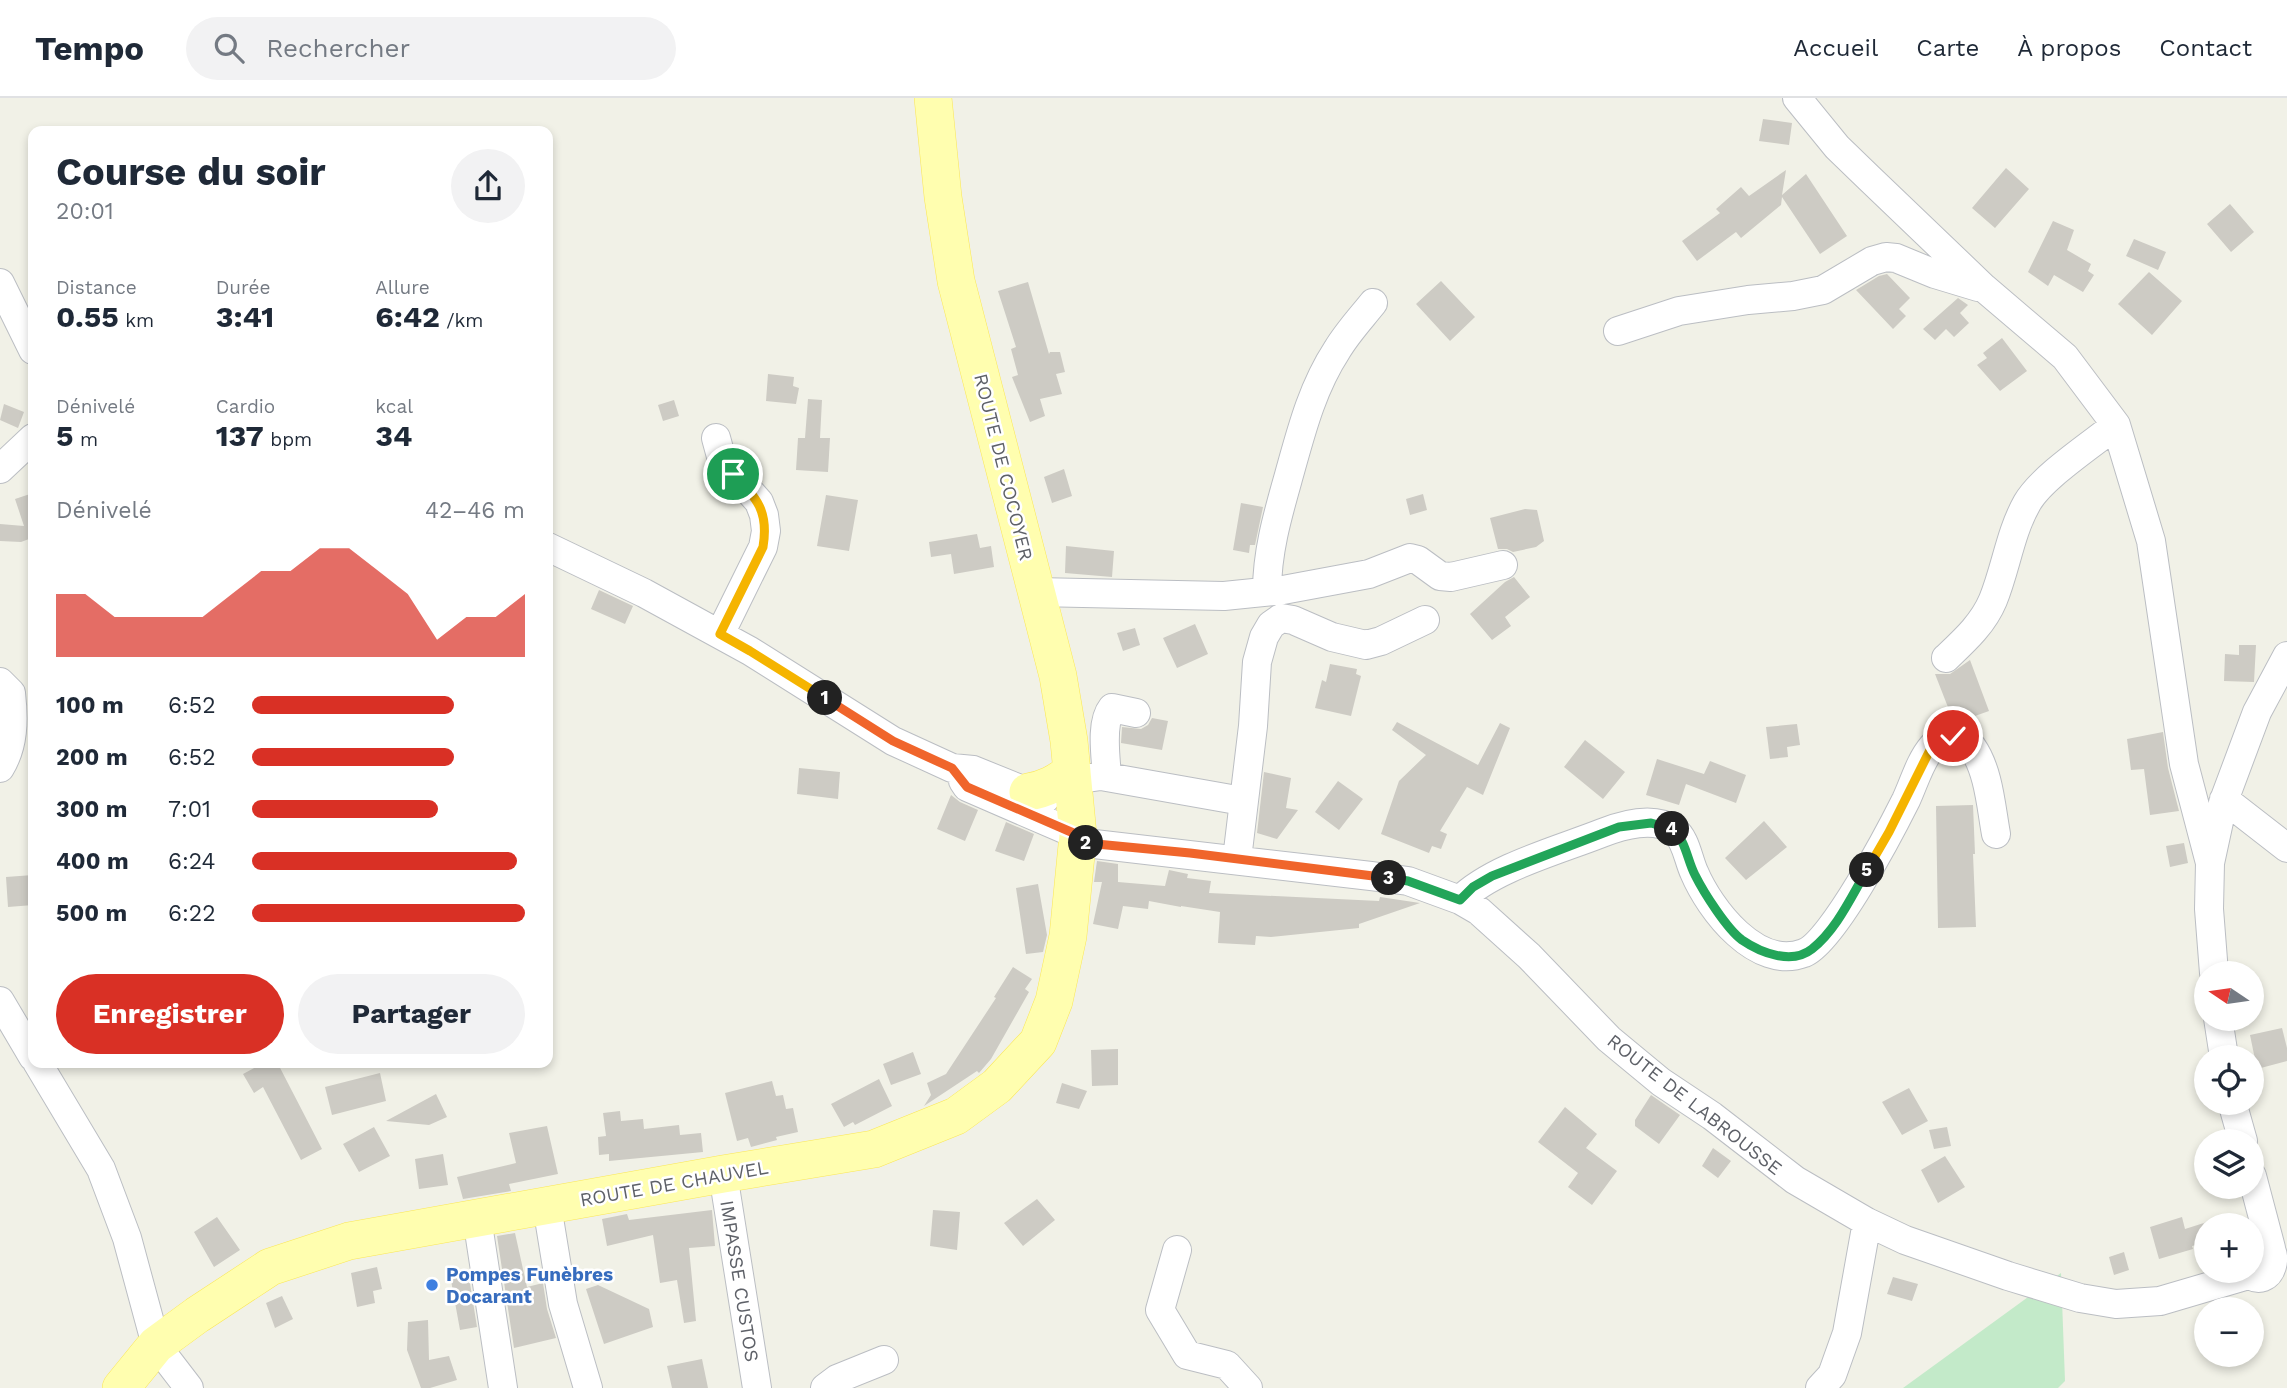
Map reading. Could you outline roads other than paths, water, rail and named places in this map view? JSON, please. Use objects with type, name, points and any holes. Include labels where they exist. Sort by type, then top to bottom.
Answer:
[{"type":"main road","name":"ROUTE DE COCOYER","points":[[933,98],[943,197],[956,281],[1058,676],[1069,741],[1083,799]]},
{"type":"main road","points":[[1028,792],[1046,789],[1083,799]]},
{"type":"main road","name":"ROUTE DE CHAUVEL","points":[[121,1388],[156,1345],[270,1267],[349,1241],[874,1149],[956,1116],[997,1086],[1038,1042],[1054,1001],[1068,936],[1083,799]]},
{"type":"street","points":[[1797,98],[1837,146],[1984,288],[2065,357],[2116,425],[2151,541],[2184,764],[2210,863]]},
{"type":"street","points":[[1618,331],[1679,311],[1822,290],[1872,261],[1886,257],[1984,288]]},
{"type":"street","points":[[0,283],[28,340]]},
{"type":"street","points":[[1267,591],[1267,564],[1278,515],[1302,426],[1315,390],[1336,350],[1373,303]]},
{"type":"street","points":[[1945,658],[1974,631],[1992,601],[2026,504],[2038,487],[2116,425]]},
{"type":"street","points":[[716,438],[722,460],[759,502],[766,531],[763,547],[720,634]]},
{"type":"street","points":[[0,470],[28,443]]},
{"type":"street","points":[[553,549],[644,593],[720,634],[893,741],[952,768],[973,769],[1028,792]]},
{"type":"street","points":[[1036,592],[1224,596],[1369,574],[1410,558],[1418,560],[1440,576],[1451,578],[1503,565]]},
{"type":"street","points":[[1237,859],[1253,726],[1257,662],[1264,637],[1271,625],[1281,618],[1293,620],[1332,637],[1366,645],[1381,641],[1425,620]]},
{"type":"street","points":[[2213,961],[2209,909],[2210,863],[2224,799],[2257,712],[2287,656]]},
{"type":"street","points":[[0,682],[11,693],[13,724],[8,755],[0,768]]},
{"type":"street","points":[[1083,799],[1104,740],[1108,712],[1112,708],[1136,713]]},
{"type":"street","points":[[1460,900],[1473,887],[1492,876],[1619,827],[1651,823],[1664,825],[1681,837],[1694,874],[1741,939],[1770,954],[1783,957],[1802,954],[1821,941],[1838,920],[1889,832],[1931,748],[1943,737],[1963,738],[1972,747],[1983,772],[1996,834]]},
{"type":"street","points":[[952,768],[967,787],[1083,799],[1231,799]]},
{"type":"street","name":"ROUTE DE LABROUSSE","points":[[1083,799],[1237,859],[1408,881],[1460,900],[1479,911],[1529,956],[1609,1039],[1661,1082],[1712,1116],[1795,1180],[1867,1222],[1918,1245],[2008,1276],[2090,1300],[2116,1304],[2160,1301],[2214,1283]]},
{"type":"street","points":[[2224,799],[2287,848]]},
{"type":"street","points":[[0,1001],[28,1049]]},
{"type":"street","points":[[41,1068],[101,1169],[127,1238],[156,1345],[189,1388]]},
{"type":"street","name":"IMPASSE CUSTOS","points":[[723,1174],[757,1388]]},
{"type":"street","points":[[547,1206],[563,1304],[588,1388]]},
{"type":"street","points":[[477,1218],[503,1388]]},
{"type":"street","points":[[1820,1388],[1832,1375],[1847,1333],[1867,1222]]},
{"type":"street","points":[[1177,1250],[1160,1310],[1187,1355],[1227,1365],[1248,1388]]},
{"type":"street","points":[[825,1388],[837,1379],[884,1360]]},
{"type":"place","name":"Pompes Funèbres Docarant","points":[[432,1285]]}]
